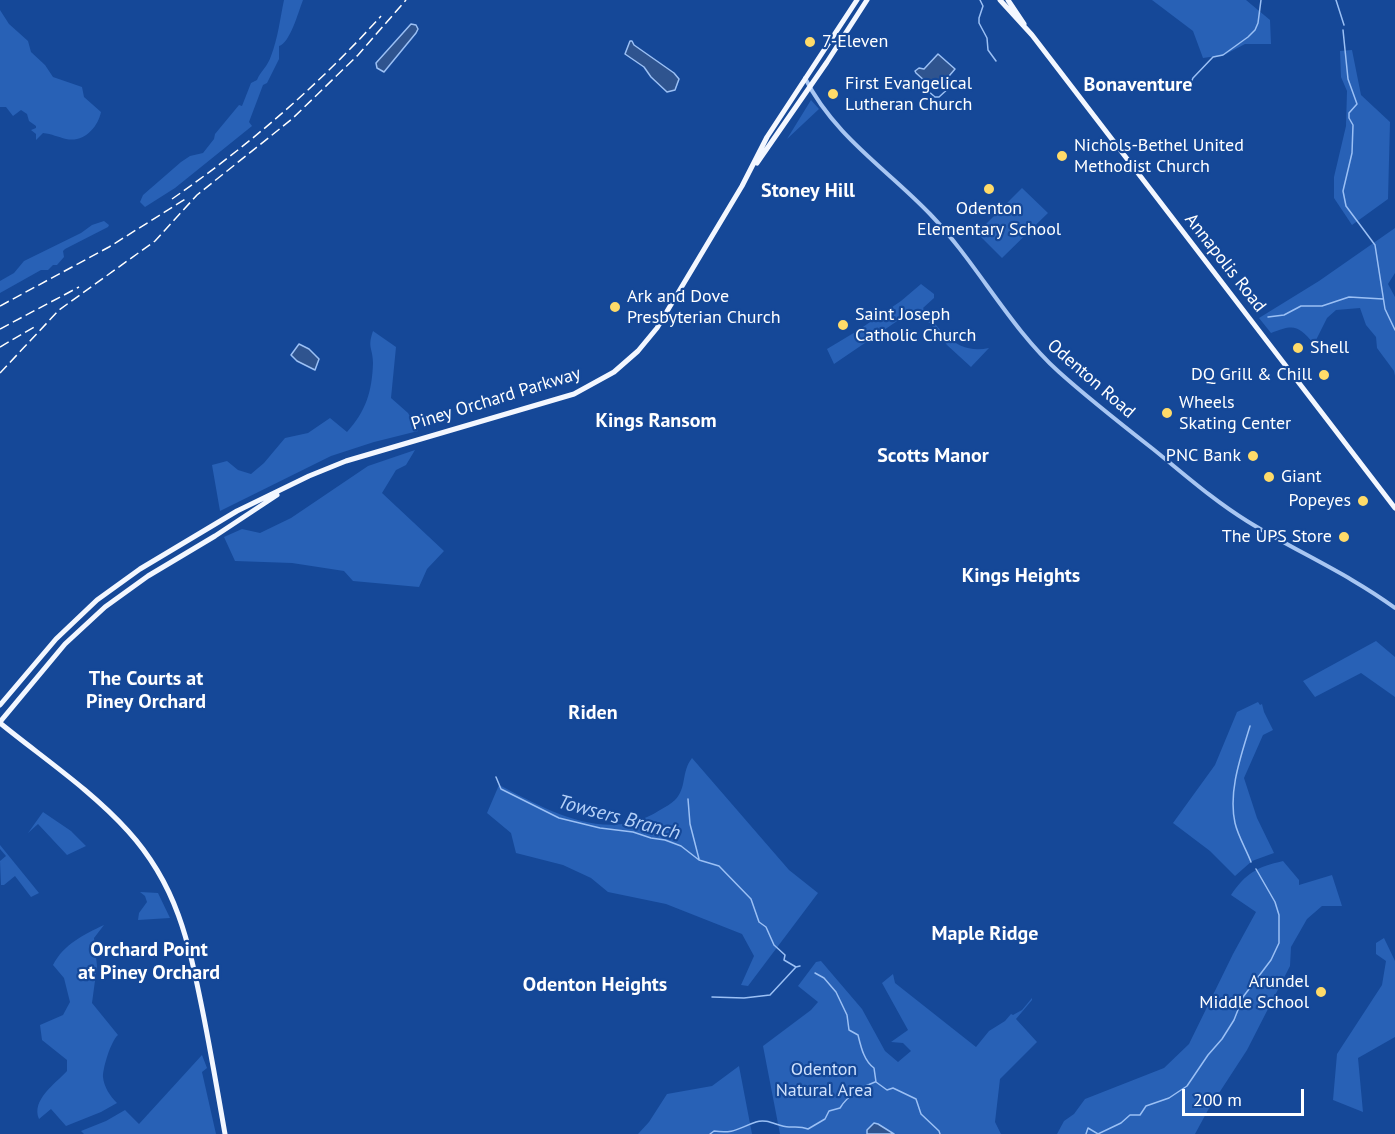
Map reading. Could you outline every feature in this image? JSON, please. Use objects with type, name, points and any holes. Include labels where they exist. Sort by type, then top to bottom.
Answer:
[{"type":"main road","name":"Piney Orchard Parkway","points":[[0,705],[56,639],[109,591],[212,525],[293,484],[346,461],[574,394],[601,380],[638,351],[657,328],[749,173],[767,137],[857,0]]},
{"type":"main road","name":"Piney Orchard Parkway","points":[[749,173],[773,142],[867,0]]},
{"type":"main road","name":"Annapolis Road","points":[[1000,0],[1032,35]]},
{"type":"main road","name":"Annapolis Road","points":[[1008,0],[1032,35],[1395,508]]},
{"type":"main road","name":"Piney Orchard Parkway","points":[[0,722],[65,644],[105,607],[148,576],[215,536],[293,484]]},
{"type":"main road","points":[[0,722],[107,809],[145,851],[164,880],[177,909],[191,953],[225,1134]]},
{"type":"street","name":"Odenton Road","points":[[805,78],[830,117],[845,135],[930,214],[958,245],[1026,336],[1058,371],[1215,499],[1279,541],[1351,580],[1395,608]]},
{"type":"green space","points":[[284,0],[303,0],[290,34],[279,46],[279,59],[267,83],[263,85],[249,122],[252,126],[175,188],[145,207],[140,202],[143,195],[181,162],[190,156],[203,153],[239,105],[242,106],[251,83],[257,80],[270,60]]},
{"type":"green space","points":[[1152,0],[1246,0],[1270,20],[1271,44],[1245,44],[1224,55],[1203,58],[1193,31]]},
{"type":"green space","points":[[0,10],[9,24],[28,41],[31,52],[45,65],[53,77],[82,87],[84,97],[101,112],[97,123],[89,133],[73,140],[43,133],[36,140],[36,134],[31,130],[36,126],[29,121],[27,114],[21,110],[13,116],[6,107],[0,107]]},
{"type":"green space","points":[[1352,50],[1361,95],[1390,122],[1388,199],[1352,225],[1334,198],[1334,177],[1346,126],[1347,91],[1341,77],[1340,51]]},
{"type":"green space","points":[[811,100],[819,109],[787,139]]},
{"type":"green space","points":[[1022,188],[1048,213],[1002,258],[977,233]]},
{"type":"green space","points":[[104,221],[109,225],[108,227],[65,249],[64,257],[57,265],[53,265],[48,270],[41,270],[0,293],[0,281],[14,273],[24,261]]},
{"type":"green space","points":[[1395,228],[1395,273],[1388,284],[1395,297],[1395,376],[1394,371],[1377,348],[1376,337],[1366,325],[1360,308],[1336,310],[1327,318],[1314,344],[1304,333],[1295,328],[1285,328],[1271,333],[1259,318],[1319,281]]},
{"type":"green space","points":[[921,284],[934,294],[934,298],[923,308],[943,333],[968,348],[989,348],[971,367],[947,345],[930,323],[909,313],[834,364],[827,349],[901,301]]},
{"type":"green space","points":[[373,331],[396,347],[391,398],[408,413],[418,431],[331,456],[220,511],[212,465],[227,461],[238,470],[251,474],[264,463],[285,438],[308,433],[330,418],[347,432],[367,400],[373,363],[370,341]]},
{"type":"green space","points":[[415,450],[406,465],[396,470],[382,493],[444,551],[427,569],[419,587],[353,581],[344,571],[292,563],[235,561],[224,537],[242,529],[260,533],[291,518],[368,466]]},
{"type":"green space","points":[[1376,641],[1395,657],[1395,697],[1361,673],[1315,697],[1303,681]]},
{"type":"green space","points":[[1258,702],[1262,704],[1273,730],[1263,735],[1244,778],[1257,818],[1274,853],[1252,861],[1235,876],[1210,851],[1173,823],[1215,765],[1237,712]]},
{"type":"green space","points":[[692,758],[789,870],[818,893],[748,986],[741,985],[754,956],[742,934],[666,904],[608,892],[591,878],[563,865],[516,853],[511,833],[487,813],[499,785],[557,813],[578,820],[598,824],[619,824],[640,820],[675,800],[679,795],[686,769]]},
{"type":"green space","points":[[43,812],[71,831],[86,846],[67,855],[38,824],[28,833]]},
{"type":"green space","points":[[0,845],[39,893],[31,897],[15,876],[1,885],[0,861],[6,856],[0,849]]},
{"type":"green space","points":[[1283,861],[1299,880],[1299,885],[1332,875],[1342,906],[1322,906],[1307,919],[1291,947],[1290,966],[1247,1050],[1195,1134],[1057,1134],[1064,1121],[1074,1114],[1085,1099],[1164,1068],[1189,1044],[1256,912],[1231,895],[1253,872]]},
{"type":"green space","points":[[140,892],[158,893],[170,918],[138,920],[139,913],[147,902],[145,896]]},
{"type":"green space","points":[[104,925],[94,938],[97,966],[92,1003],[118,1035],[108,1054],[103,1077],[108,1091],[117,1103],[66,1126],[51,1109],[39,1119],[37,1112],[41,1099],[67,1071],[67,1060],[42,1040],[40,1025],[63,1015],[70,1002],[64,978],[53,965],[68,946]]},
{"type":"green space","points":[[1384,938],[1395,961],[1395,1037],[1358,1058],[1363,1112],[1333,1100],[1337,1054],[1382,985],[1386,961],[1376,954],[1376,943]]},
{"type":"green space","name":"Odenton Natural Area","points":[[821,961],[862,1009],[885,1051],[898,1062],[911,1051],[903,1043],[891,1042],[908,1030],[882,983],[893,974],[895,983],[976,1047],[989,1031],[1005,1021],[1011,1014],[1022,1010],[1032,998],[1016,1019],[1037,1042],[1000,1079],[995,1122],[1001,1134],[780,1134],[763,1046],[811,1010],[818,1002],[798,986],[816,962]]},
{"type":"green space","points":[[202,1055],[207,1068],[202,1072],[216,1134],[84,1134],[81,1131],[125,1110],[139,1124]]},
{"type":"green space","name":"Odenton Natural Area","points":[[739,1066],[752,1134],[638,1134],[649,1122],[667,1094],[712,1086]]},
{"type":"shaded area","points":[[411,24],[416,25],[418,29],[416,33],[384,72],[377,68],[376,63]]},
{"type":"shaded area","points":[[630,41],[674,73],[679,79],[675,90],[667,92],[644,67],[625,54]]},
{"type":"shaded area","points":[[938,54],[955,69],[935,90],[915,71],[919,68],[924,69]]},
{"type":"shaded area","points":[[299,344],[309,349],[319,359],[315,370],[297,361],[291,355]]},
{"type":"shaded area","points":[[874,1123],[894,1134],[867,1134],[867,1130]]},
{"type":"waterway","points":[[980,0],[983,6],[979,23],[987,38],[988,50],[996,61]]},
{"type":"waterway","points":[[1187,92],[1193,78],[1213,57],[1223,55],[1255,30],[1261,0]]},
{"type":"waterway","points":[[1336,0],[1344,25]]},
{"type":"waterway","points":[[1343,30],[1348,79],[1357,104],[1349,113],[1353,125],[1352,153],[1343,191],[1346,206],[1375,245],[1385,309],[1395,330]]},
{"type":"waterway","points":[[922,80],[920,84],[935,97],[939,97],[951,86]]},
{"type":"waterway","points":[[1268,317],[1284,315],[1301,306],[1322,306],[1349,297],[1383,299]]},
{"type":"waterway","points":[[1250,726],[1236,774],[1233,811],[1236,828],[1251,862]]},
{"type":"waterway","name":"Towsers Branch","points":[[496,777],[501,789],[559,818],[665,840],[681,846],[699,860],[719,866],[751,899],[759,922],[766,927],[774,945],[785,955],[784,960],[796,967],[800,966]]},
{"type":"waterway","points":[[688,799],[690,824],[699,859]]},
{"type":"waterway","points":[[1086,1134],[1088,1128],[1098,1134],[1121,1123],[1130,1115],[1140,1115],[1146,1106],[1169,1098],[1187,1086],[1222,1039],[1234,1020],[1243,997],[1271,960],[1279,943],[1279,915],[1275,902],[1256,869]]},
{"type":"waterway","points":[[712,997],[744,998],[770,995],[796,967]]},
{"type":"waterway","name":"Towsers Branch","points":[[815,973],[824,978],[836,992],[847,1015],[849,1030],[858,1035],[865,1058],[874,1068],[876,1082],[887,1090],[893,1088],[916,1099],[921,1114],[940,1134]]},
{"type":"waterway","points":[[710,1134],[714,1131],[732,1131],[760,1121],[785,1127],[808,1129],[825,1119],[829,1111],[840,1108],[856,1092],[875,1082]]},
{"type":"railway","points":[[0,373],[59,310],[155,241],[197,195],[292,119],[358,55],[406,0]]},
{"type":"railway","points":[[172,199],[228,158],[282,113],[333,66],[381,16]]},
{"type":"railway","points":[[0,306],[109,247],[187,198]]},
{"type":"railway","points":[[0,329],[79,287]]},
{"type":"railway","points":[[0,347],[36,326]]},
{"type":"place","name":"7-Eleven","points":[[810,42]]},
{"type":"place","name":"First Evangelical Lutheran Church","points":[[833,94]]},
{"type":"place","name":"Nichols-Bethel United Methodist Church","points":[[1062,156]]},
{"type":"place","name":"Odenton Elementary School","points":[[989,189]]},
{"type":"place","name":"Ark and Dove Presbyterian Church","points":[[615,307]]},
{"type":"place","name":"Saint Joseph Catholic Church","points":[[843,325]]},
{"type":"place","name":"Shell","points":[[1298,348]]},
{"type":"place","name":"DQ Grill & Chill","points":[[1324,375]]},
{"type":"place","name":"Wheels Skating Center","points":[[1167,413]]},
{"type":"place","name":"PNC Bank","points":[[1253,456]]},
{"type":"place","name":"Giant","points":[[1269,477]]},
{"type":"place","name":"Popeyes","points":[[1363,501]]},
{"type":"place","name":"The UPS Store","points":[[1344,537]]},
{"type":"place","name":"Arundel Middle School","points":[[1321,992]]},
{"type":"district","name":"Bonaventure","points":[[1138,85]]},
{"type":"district","name":"Stoney Hill","points":[[808,191]]},
{"type":"district","name":"Kings Ransom","points":[[656,421]]},
{"type":"district","name":"Scotts Manor","points":[[933,456]]},
{"type":"district","name":"Kings Heights","points":[[1021,576]]},
{"type":"district","name":"The Courts at Piney Orchard","points":[[146,690]]},
{"type":"district","name":"Riden","points":[[593,713]]},
{"type":"district","name":"Maple Ridge","points":[[985,934]]},
{"type":"district","name":"Orchard Point at Piney Orchard","points":[[149,962]]},
{"type":"district","name":"Odenton Heights","points":[[595,985]]}]
